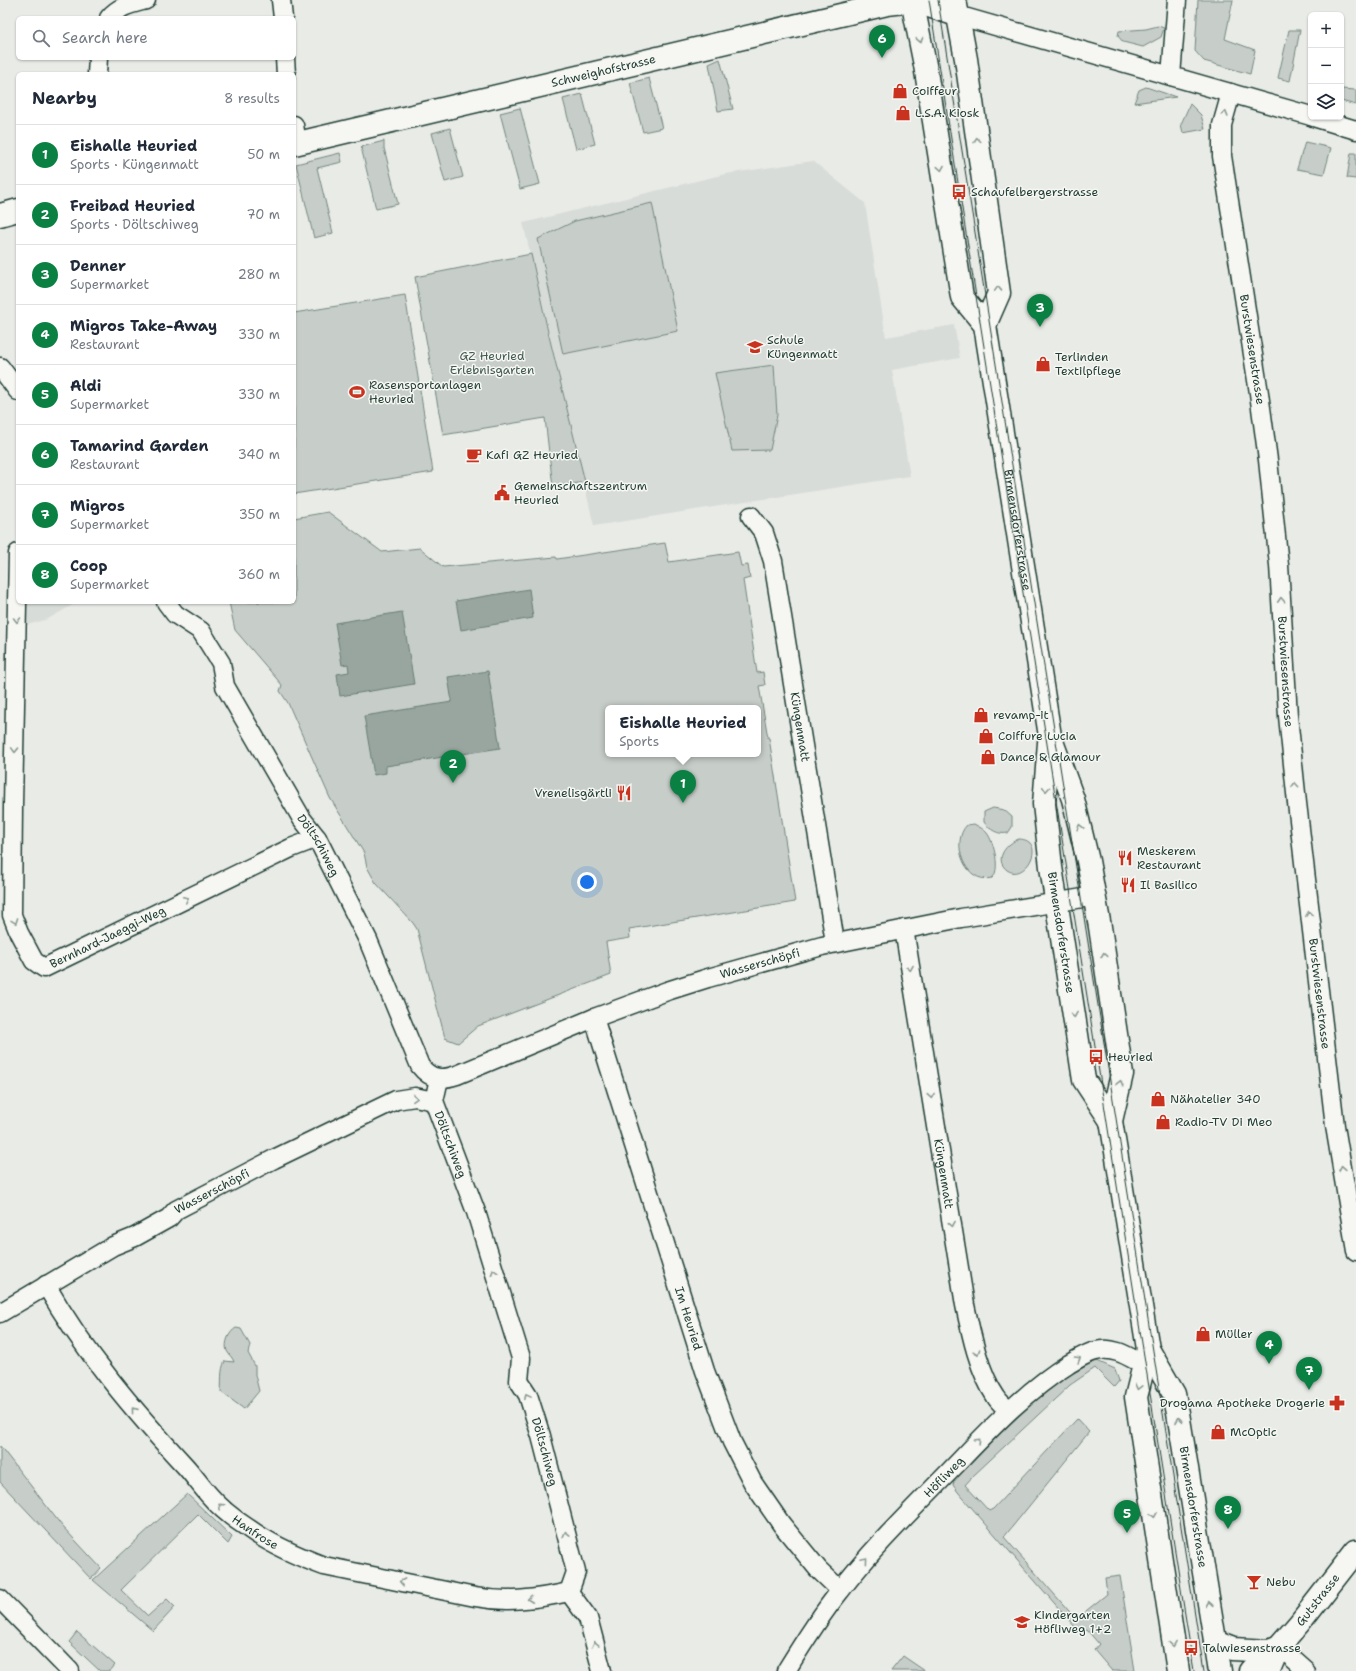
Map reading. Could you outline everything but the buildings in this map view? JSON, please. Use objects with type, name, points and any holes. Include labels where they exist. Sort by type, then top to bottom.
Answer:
[{"type":"main road","points":[[913,1],[956,7],[966,59],[999,293],[985,325],[962,297],[925,65],[913,1]]},
{"type":"main road","name":"Schweighofstrasse","points":[[296,137],[887,4],[913,1]]},
{"type":"main road","points":[[0,215],[16,211]]},
{"type":"main road","name":"Birmensdorferstrasse","points":[[985,325],[1050,736],[1073,799],[1088,860],[1095,896],[1122,1074],[1111,1121],[1146,1357],[1136,1397],[1178,1671]]},
{"type":"main road","name":"Birmensdorferstrasse","points":[[1050,736],[1044,804],[1051,867],[1084,1080],[1111,1121]]},
{"type":"main road","name":"Birmensdorferstrasse","points":[[1146,1357],[1174,1394],[1220,1671]]},
{"type":"main road","name":"Gutstrasse","points":[[1250,1671],[1272,1656],[1356,1551]]},
{"type":"main road","points":[[1215,1642],[1233,1649],[1272,1656]]},
{"type":"street","points":[[111,16],[122,6],[146,0]]},
{"type":"street","points":[[281,0],[283,16]]},
{"type":"street","points":[[1171,76],[1177,0]]},
{"type":"street","points":[[956,7],[1171,76],[1308,116]]},
{"type":"street","points":[[97,72],[98,60]]},
{"type":"street","points":[[285,60],[286,72]]},
{"type":"street","name":"Burstwiesenstrasse","points":[[1231,93],[1222,124],[1222,156],[1257,378],[1267,453],[1279,565],[1288,716],[1296,803],[1335,1126],[1356,1250]]},
{"type":"street","points":[[1322,120],[1356,130]]},
{"type":"street","points":[[0,367],[16,388]]},
{"type":"street","name":"Küngenmatt","points":[[751,516],[764,533],[773,561],[835,942]]},
{"type":"street","name":"Bernhard-Jaeggi-Weg","points":[[17,604],[12,915],[19,933],[34,961],[44,968],[291,848],[317,838]]},
{"type":"street","name":"Döltschiweg","points":[[168,604],[175,614],[202,631],[221,663],[224,686],[302,819],[317,838],[368,940],[420,1066],[428,1075],[439,1079],[436,1106],[476,1212],[521,1358],[519,1381],[528,1395],[541,1436],[576,1572],[569,1592]]},
{"type":"street","name":"Wasserschöpfi","points":[[439,1079],[447,1078],[594,1018],[708,978],[835,942],[1095,896]]},
{"type":"street","name":"Küngenmatt","points":[[904,929],[965,1305],[985,1376],[995,1396],[1008,1410]]},
{"type":"street","name":"Im Heuried","points":[[594,1018],[705,1371],[732,1442],[753,1483],[782,1525],[818,1569],[840,1590]]},
{"type":"street","name":"Wasserschöpfi","points":[[0,1313],[113,1246],[135,1237],[169,1218],[176,1210],[274,1159],[396,1100],[415,1097],[436,1106]]},
{"type":"street","name":"Hanfrose","points":[[46,1285],[80,1339],[151,1431],[191,1473],[210,1496],[232,1516],[269,1542],[306,1560],[324,1566],[492,1600],[526,1600],[569,1592]]},
{"type":"street","name":"Höfliweg","points":[[786,1671],[810,1631],[840,1590],[881,1542],[1008,1410],[1058,1371],[1087,1353],[1112,1350],[1146,1357]]},
{"type":"street","points":[[569,1592],[588,1618],[602,1671]]},
{"type":"street","points":[[0,1599],[62,1668]]},
{"type":"street","points":[[1272,1656],[1306,1671]]},
{"type":"shaded area","name":"Schule Küngenmatt","points":[[813,161],[865,203],[886,337],[954,325],[960,358],[892,370],[910,476],[594,526],[523,223],[725,174]]},
{"type":"shaded area","points":[[529,589],[533,618],[461,630],[456,601]]},
{"type":"shaded area","points":[[22,604],[74,604],[48,619],[22,625]]},
{"type":"shaded area","points":[[402,612],[414,684],[340,696],[337,674],[349,672],[348,664],[342,665],[335,623]]},
{"type":"shaded area","points":[[488,671],[500,748],[386,766],[386,773],[374,775],[364,716],[452,702],[448,677]]},
{"type":"green space","points":[[1198,0],[1233,0],[1225,39],[1255,50],[1250,74],[1204,61],[1195,51]]},
{"type":"green space","points":[[1158,26],[1164,28],[1161,37],[1143,47],[1123,42],[1118,36],[1119,31],[1146,29]]},
{"type":"green space","points":[[1289,30],[1300,30],[1290,81],[1278,78]]},
{"type":"green space","points":[[720,59],[733,109],[718,111],[709,64]]},
{"type":"green space","points":[[649,78],[662,128],[643,132],[630,83]]},
{"type":"green space","points":[[1146,87],[1176,97],[1134,103],[1139,90]]},
{"type":"green space","points":[[1344,89],[1356,90],[1356,105],[1344,102]]},
{"type":"green space","points":[[582,94],[595,144],[576,149],[563,99]]},
{"type":"green space","points":[[1190,104],[1201,115],[1205,129],[1183,133],[1181,124]]},
{"type":"green space","points":[[520,108],[540,184],[520,189],[500,113]]},
{"type":"green space","points":[[450,128],[463,177],[445,182],[432,133]]},
{"type":"green space","points":[[384,141],[384,148],[398,204],[376,209],[361,147]]},
{"type":"green space","points":[[1305,142],[1331,148],[1324,174],[1297,169]]},
{"type":"green space","points":[[340,153],[342,162],[317,168],[333,233],[314,238],[296,164]]},
{"type":"green space","points":[[1351,153],[1356,153],[1356,179],[1347,178]]},
{"type":"green space","points":[[652,203],[678,331],[563,354],[538,239],[575,221]]},
{"type":"green space","name":"GZ Heuried Erlebnisgarten","points":[[531,254],[548,332],[585,482],[553,487],[545,418],[443,435],[415,277]]},
{"type":"green space","name":"Rasensportanlagen Heuried","points":[[405,295],[433,472],[296,494],[296,313]]},
{"type":"green space","points":[[774,365],[777,415],[770,450],[732,451],[715,373]]},
{"type":"green space","points":[[328,512],[382,552],[420,548],[443,567],[556,557],[557,559],[665,543],[669,562],[738,552],[741,566],[748,565],[750,578],[743,580],[757,673],[763,672],[765,685],[759,686],[769,738],[795,902],[629,929],[630,938],[606,942],[611,975],[478,1026],[458,1043],[445,1038],[417,929],[376,883],[367,867],[364,853],[330,798],[288,703],[280,691],[282,685],[235,630],[229,604],[296,604],[296,518]]},
{"type":"green space","points":[[993,808],[1004,810],[1012,817],[1012,827],[1008,833],[994,831],[984,822],[984,812]]},
{"type":"green space","points":[[974,824],[986,832],[990,837],[994,849],[996,856],[996,869],[992,878],[982,878],[974,875],[968,869],[960,851],[962,832],[967,825]]},
{"type":"green space","points":[[1019,839],[1028,841],[1032,846],[1033,853],[1027,866],[1021,871],[1014,872],[1007,870],[1003,866],[1001,856],[1010,844]]},
{"type":"green space","points":[[236,1328],[241,1329],[250,1345],[248,1353],[255,1366],[255,1375],[259,1391],[244,1409],[221,1392],[223,1365],[225,1361],[234,1362],[227,1351],[226,1345],[231,1332]]},
{"type":"green space","points":[[1097,1361],[1115,1369],[1119,1381],[1114,1387],[1095,1368],[1070,1385],[965,1485],[989,1511],[993,1509],[1077,1419],[1089,1432],[1004,1537],[1076,1619],[1107,1594],[1105,1578],[1120,1576],[1135,1671],[1112,1671],[1094,1650],[1099,1644],[1087,1630],[1081,1634],[953,1485],[956,1476],[1021,1411],[1057,1383],[1076,1371]]},
{"type":"green space","points":[[0,1446],[62,1526],[101,1568],[91,1579],[0,1482]]},
{"type":"green space","points":[[187,1494],[232,1537],[228,1544],[198,1514],[121,1590],[148,1616],[167,1599],[175,1607],[153,1631],[93,1580]]},
{"type":"green space","points":[[77,1632],[115,1665],[110,1671],[100,1671],[69,1642]]},
{"type":"green space","points":[[903,1656],[925,1671],[891,1671]]},
{"type":"tram line","points":[[929,0],[1194,1671]]},
{"type":"tram line","points":[[938,0],[1204,1671]]},
{"type":"place","name":"Tamarind Garden","points":[[882,58]]},
{"type":"place","name":"Coiffeur","points":[[900,91]]},
{"type":"place","name":"L.S.A. Kiosk","points":[[903,113]]},
{"type":"place","name":"Schaufelbergerstrasse","points":[[959,192]]},
{"type":"place","name":"Denner","points":[[1040,327]]},
{"type":"place","name":"Schule Küngenmatt","points":[[755,347]]},
{"type":"place","name":"Terlinden Textilpflege","points":[[1043,364]]},
{"type":"place","name":"Rasensportanlagen Heuried","points":[[357,392]]},
{"type":"place","name":"Kafi GZ Heuried","points":[[474,455]]},
{"type":"place","name":"Gemeinschaftszentrum Heuried","points":[[502,493]]},
{"type":"place","name":"revamp-it","points":[[981,715]]},
{"type":"place","name":"Coiffure Lucia","points":[[986,736]]},
{"type":"place","name":"Dance & Glamour","points":[[988,757]]},
{"type":"place","name":"Freibad Heuried","points":[[453,783]]},
{"type":"place","name":"Vrenelisgärtli","points":[[624,793]]},
{"type":"place","name":"Eishalle Heuried","points":[[683,803]]},
{"type":"place","name":"Meskerem Restaurant","points":[[1125,858]]},
{"type":"place","name":"Il Basilico","points":[[1128,885]]},
{"type":"place","name":"Heuried","points":[[1096,1057]]},
{"type":"place","name":"Nähatelier 340","points":[[1158,1099]]},
{"type":"place","name":"Radio-TV Di Meo","points":[[1163,1122]]},
{"type":"place","name":"Müller","points":[[1203,1334]]},
{"type":"place","name":"Migros Take-Away","points":[[1269,1364]]},
{"type":"place","name":"Migros","points":[[1309,1390]]},
{"type":"place","name":"Drogama Apotheke Drogerie","points":[[1337,1403]]},
{"type":"place","name":"McOptic","points":[[1218,1432]]},
{"type":"place","name":"Coop","points":[[1228,1529]]},
{"type":"place","name":"Aldi","points":[[1127,1533]]},
{"type":"place","name":"Nebu","points":[[1254,1582]]},
{"type":"place","name":"Kindergarten Höfliweg 1+2","points":[[1022,1622]]},
{"type":"place","name":"Talwiesenstrasse","points":[[1191,1648]]}]
